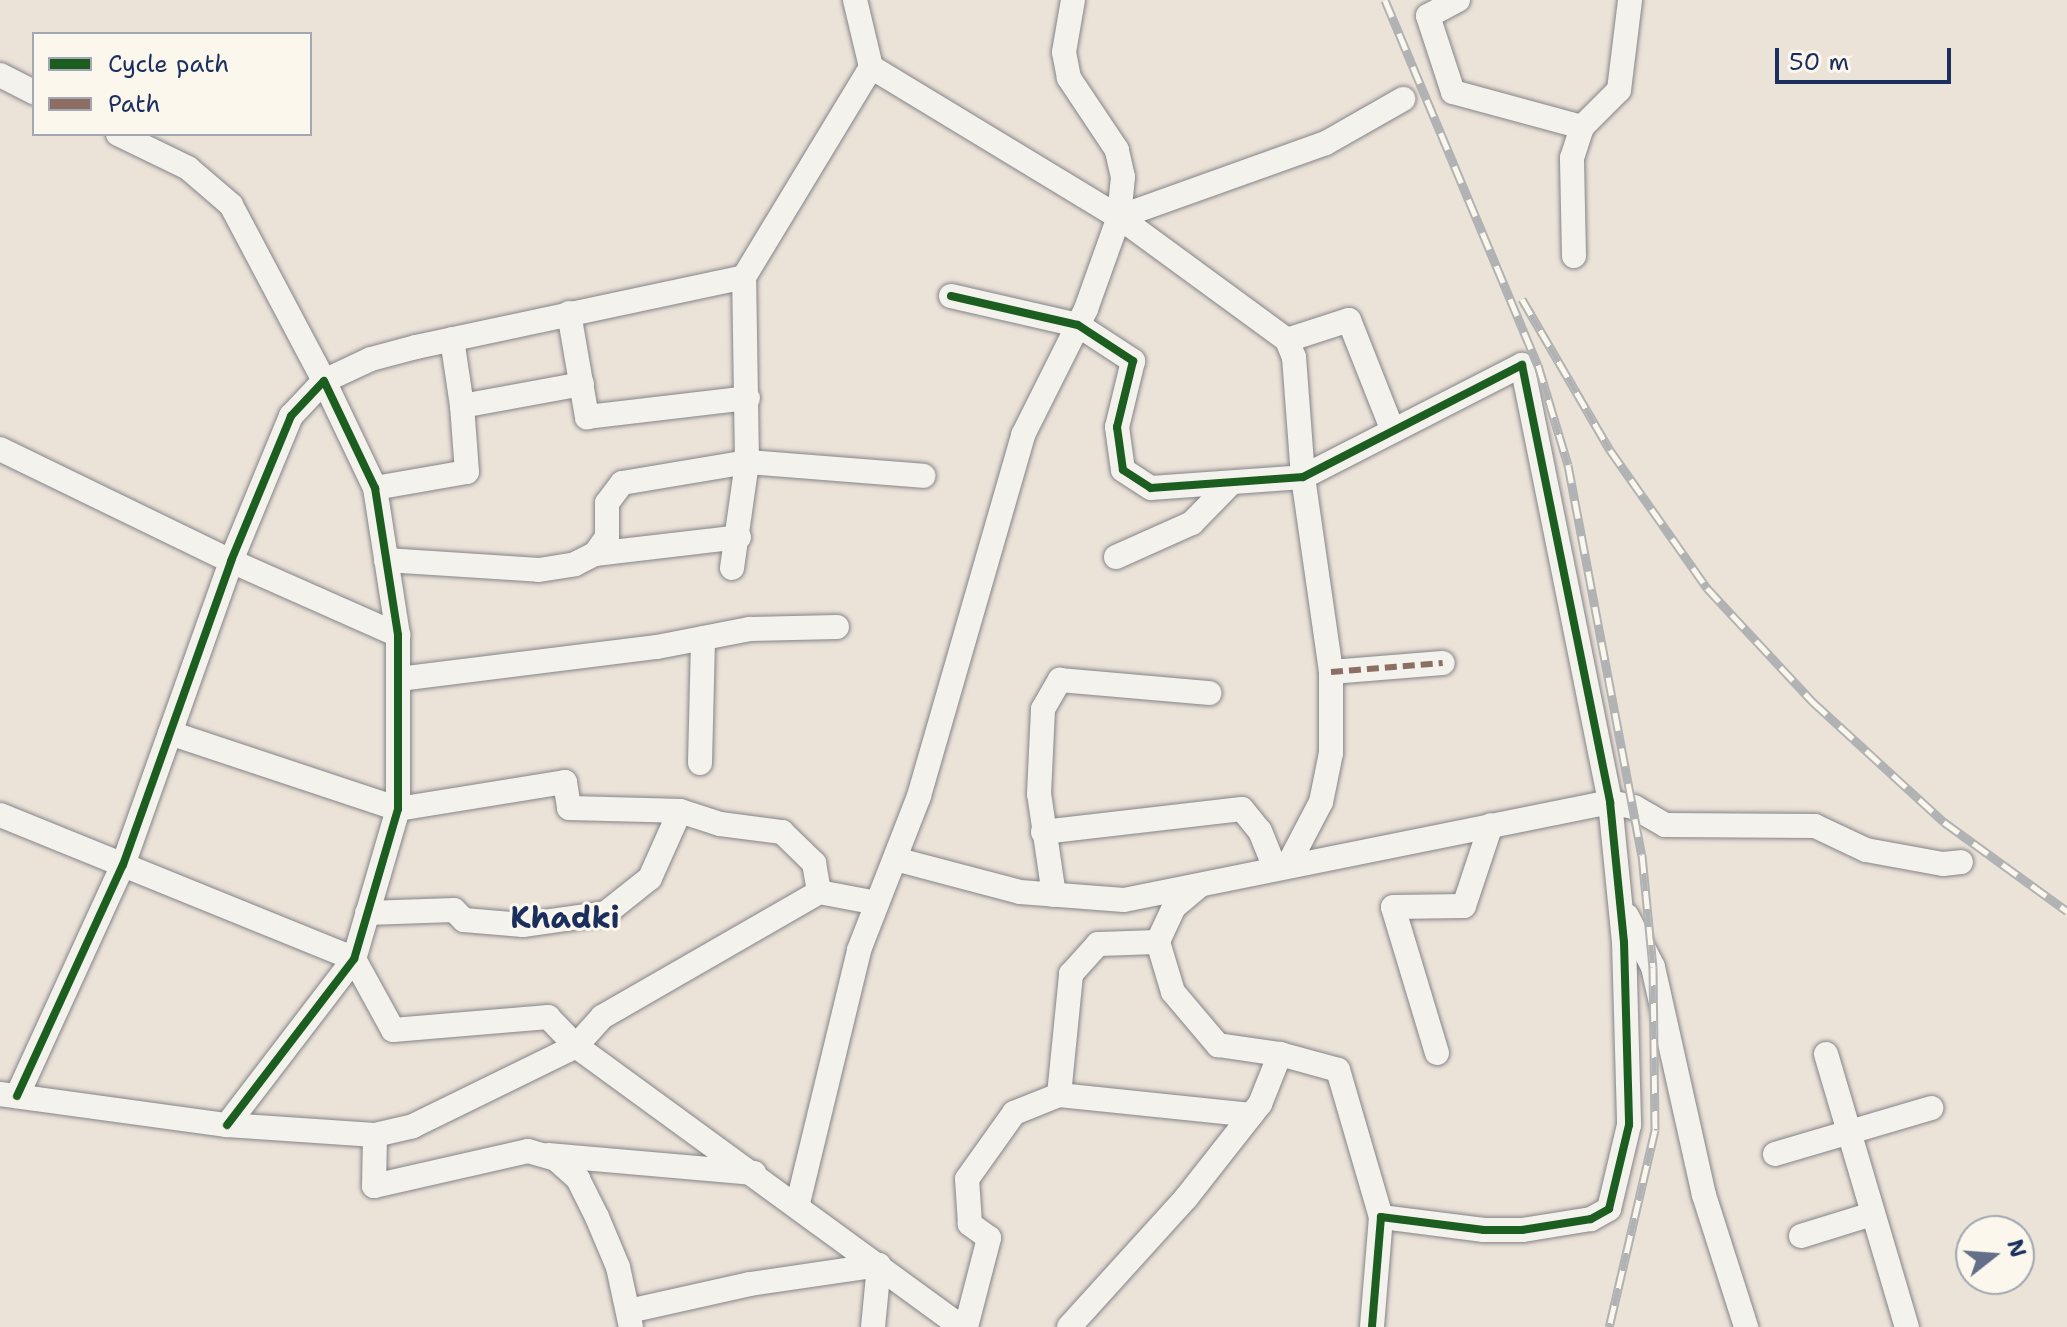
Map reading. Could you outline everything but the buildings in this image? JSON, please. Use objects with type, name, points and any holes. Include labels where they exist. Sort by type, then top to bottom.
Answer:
[{"type":"street","points":[[732,568],[739,537],[747,462],[744,277],[871,67],[855,0]]},
{"type":"street","points":[[798,1203],[859,950],[919,796],[1023,435],[1078,325],[1119,217],[1123,177],[1117,150],[1069,78],[1064,52],[1073,0]]},
{"type":"street","points":[[1458,0],[1428,16],[1453,92],[1582,127]]},
{"type":"street","points":[[1574,256],[1572,158],[1582,127],[1619,90],[1630,0]]},
{"type":"street","points":[[871,67],[1119,217],[1287,340],[1294,357],[1303,477],[1331,672],[1331,753],[1321,802],[1282,866]]},
{"type":"street","points":[[0,75],[32,91]]},
{"type":"street","points":[[1119,217],[1326,143],[1403,99]]},
{"type":"street","points":[[122,136],[188,168],[231,205],[324,381],[375,488],[398,635],[398,809],[354,959],[227,1125]]},
{"type":"street","points":[[744,277],[569,313],[371,359],[324,381],[291,416],[231,561],[123,865],[9,1095],[227,1125],[375,1135],[413,1126],[576,1046],[602,1017],[819,892],[877,903]]},
{"type":"street","points":[[951,296],[1078,325],[1133,361],[1117,427],[1123,470],[1151,488],[1303,477],[1522,365],[1610,802],[1620,900],[1629,1125],[1609,1209],[1591,1219],[1522,1230],[1381,1217]]},
{"type":"street","points":[[569,313],[587,417],[748,398]]},
{"type":"street","points":[[1287,340],[1349,320],[1393,431]]},
{"type":"street","points":[[375,488],[467,472],[462,406],[452,339]]},
{"type":"street","points":[[462,406],[582,384]]},
{"type":"street","points":[[0,449],[231,561],[398,635]]},
{"type":"street","points":[[595,554],[607,537],[607,503],[622,483],[747,462],[923,476]]},
{"type":"street","points":[[1116,557],[1192,523],[1230,484]]},
{"type":"street","points":[[386,560],[539,570],[575,564],[595,554],[739,537]]},
{"type":"street","points":[[399,679],[750,629],[837,627]]},
{"type":"street","points":[[700,763],[703,638]]},
{"type":"street","points":[[1331,672],[1443,663]]},
{"type":"street","points":[[1054,895],[1039,794],[1043,709],[1060,680],[1209,693]]},
{"type":"street","points":[[170,733],[398,809],[565,782],[569,808],[680,811],[720,824],[782,832],[814,863],[819,892]]},
{"type":"street","points":[[895,859],[1020,892],[1124,900],[1610,802],[1634,807],[1665,825],[1815,826],[1866,850],[1961,862]]},
{"type":"street","points":[[1043,832],[1242,809],[1282,866]]},
{"type":"street","points":[[367,913],[454,910],[464,920],[523,925],[606,913],[650,878],[680,811]]},
{"type":"street","points":[[0,815],[354,959],[393,1030],[548,1017],[576,1046],[798,1203],[963,1327],[989,1238],[970,1224],[967,1179],[1014,1113],[1059,1095],[1251,1115]]},
{"type":"street","points":[[1437,1053],[1393,907],[1464,906],[1491,825]]},
{"type":"street","points":[[1201,884],[1174,907],[1158,942],[1173,992],[1218,1045],[1280,1054],[1338,1070],[1381,1217],[1372,1327]]},
{"type":"street","points":[[1620,900],[1653,967],[1704,1195],[1746,1327]]},
{"type":"street","points":[[1059,1095],[1071,974],[1098,944],[1158,942]]},
{"type":"street","points":[[1069,1327],[1186,1198],[1251,1115],[1280,1054]]},
{"type":"street","points":[[1826,1054],[1907,1327]]},
{"type":"street","points":[[1775,1154],[1931,1108]]},
{"type":"street","points":[[375,1135],[374,1186],[528,1151],[556,1159],[578,1179],[618,1267],[630,1319],[750,1284],[879,1265]]},
{"type":"street","points":[[541,1155],[755,1173]]},
{"type":"street","points":[[1801,1236],[1872,1214]]},
{"type":"street","points":[[873,1327],[879,1265]]},
{"type":"railway","points":[[1385,0],[1538,365],[1568,465],[1642,855],[1653,967],[1655,1130],[1609,1327]]},
{"type":"railway","points":[[1522,299],[1610,450],[1707,588],[1813,702],[1944,822],[2067,911]]},
{"type":"marked path","points":[[1331,672],[1443,663]]},
{"type":"cycle path","points":[[951,296],[1078,325],[1133,361],[1117,427],[1123,470],[1151,488],[1303,477],[1522,365],[1610,802],[1624,942],[1629,1125],[1609,1209],[1591,1219],[1522,1230],[1484,1230],[1381,1217],[1372,1327]]},
{"type":"cycle path","points":[[17,1096],[123,865],[231,561],[291,416],[324,381],[375,488],[398,635],[398,809],[354,959],[227,1125]]},
{"type":"district","name":"Khadki","points":[[565,918]]}]
